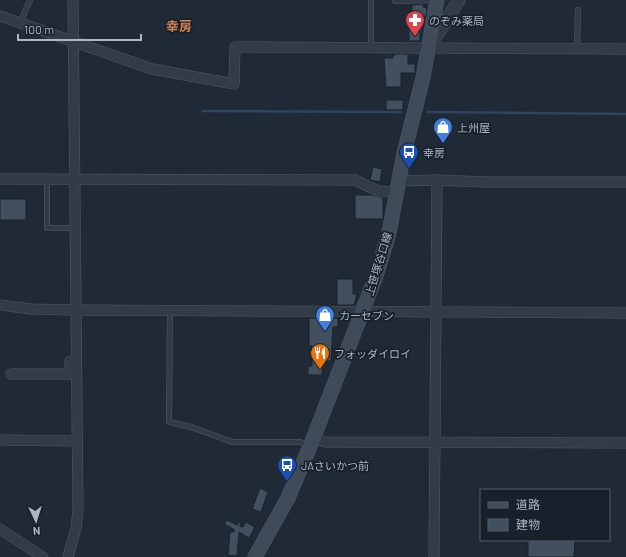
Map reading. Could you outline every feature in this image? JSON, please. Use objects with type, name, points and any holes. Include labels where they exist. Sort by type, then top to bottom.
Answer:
[{"type":"main road","name":"上笹塚谷口線","points":[[255,557],[288,498],[312,442],[363,311],[389,233],[437,0]]},
{"type":"street","points":[[68,557],[76,528],[78,510],[77,441],[73,359],[75,178],[73,0]]},
{"type":"street","points":[[428,48],[442,30],[459,0]]},
{"type":"street","points":[[0,16],[167,73],[234,84],[235,47],[626,49]]},
{"type":"street","points":[[0,179],[75,178],[354,180],[380,192],[398,186],[436,180],[485,182],[626,182]]},
{"type":"street","points":[[434,557],[436,180]]},
{"type":"street","points":[[0,305],[31,309],[73,310],[626,313]]},
{"type":"street","points":[[11,374],[70,374],[73,359]]},
{"type":"street","points":[[0,440],[77,441]]},
{"type":"street","points":[[312,442],[626,443]]},
{"type":"street","points":[[0,529],[43,557]]},
{"type":"lane","points":[[20,24],[30,0]]},
{"type":"lane","points":[[395,1],[437,0]]},
{"type":"lane","points":[[371,1],[371,48]]},
{"type":"lane","points":[[578,10],[578,49]]},
{"type":"lane","points":[[47,179],[47,228],[75,228]]},
{"type":"lane","points":[[170,311],[169,422],[191,427],[232,442],[312,442]]},
{"type":"building","points":[[423,4],[423,7],[427,8],[426,16],[422,16],[420,41],[409,41],[409,18],[412,17],[412,5]]},
{"type":"building","points":[[396,54],[408,54],[408,64],[415,64],[415,73],[401,73],[401,87],[386,87],[384,58],[393,58]]},
{"type":"building","points":[[386,100],[403,100],[403,110],[386,110]]},
{"type":"building","points":[[373,167],[382,169],[380,182],[370,180]]},
{"type":"building","points":[[355,195],[372,195],[383,198],[383,219],[355,219]]},
{"type":"building","points":[[0,199],[26,199],[26,220],[0,220]]},
{"type":"building","points":[[337,279],[353,279],[353,294],[357,294],[354,305],[337,305]]},
{"type":"building","points":[[309,318],[338,318],[338,327],[333,327],[331,361],[323,361],[322,375],[308,375],[308,366],[312,366],[312,346],[309,346]]},
{"type":"building","points":[[260,488],[268,492],[261,512],[252,509]]},
{"type":"building","points":[[240,519],[240,526],[243,527],[246,522],[255,527],[249,538],[239,532],[237,556],[228,555],[230,532],[235,530],[224,524],[227,520],[237,525]]},
{"type":"building","points":[[528,541],[575,541],[574,557],[528,557]]},
{"type":"waterway","points":[[203,111],[401,112]]},
{"type":"waterway","points":[[427,112],[626,114]]},
{"type":"place","name":"のぞみ薬局","points":[[415,37]]},
{"type":"place","name":"上州屋","points":[[443,144]]},
{"type":"place","name":"幸房","points":[[409,169]]},
{"type":"place","name":"カーセブン","points":[[325,332]]},
{"type":"place","name":"フォッダイロイ","points":[[320,370]]},
{"type":"place","name":"JAさいかつ前","points":[[287,482]]},
{"type":"district","name":"幸房","points":[[179,26]]}]
